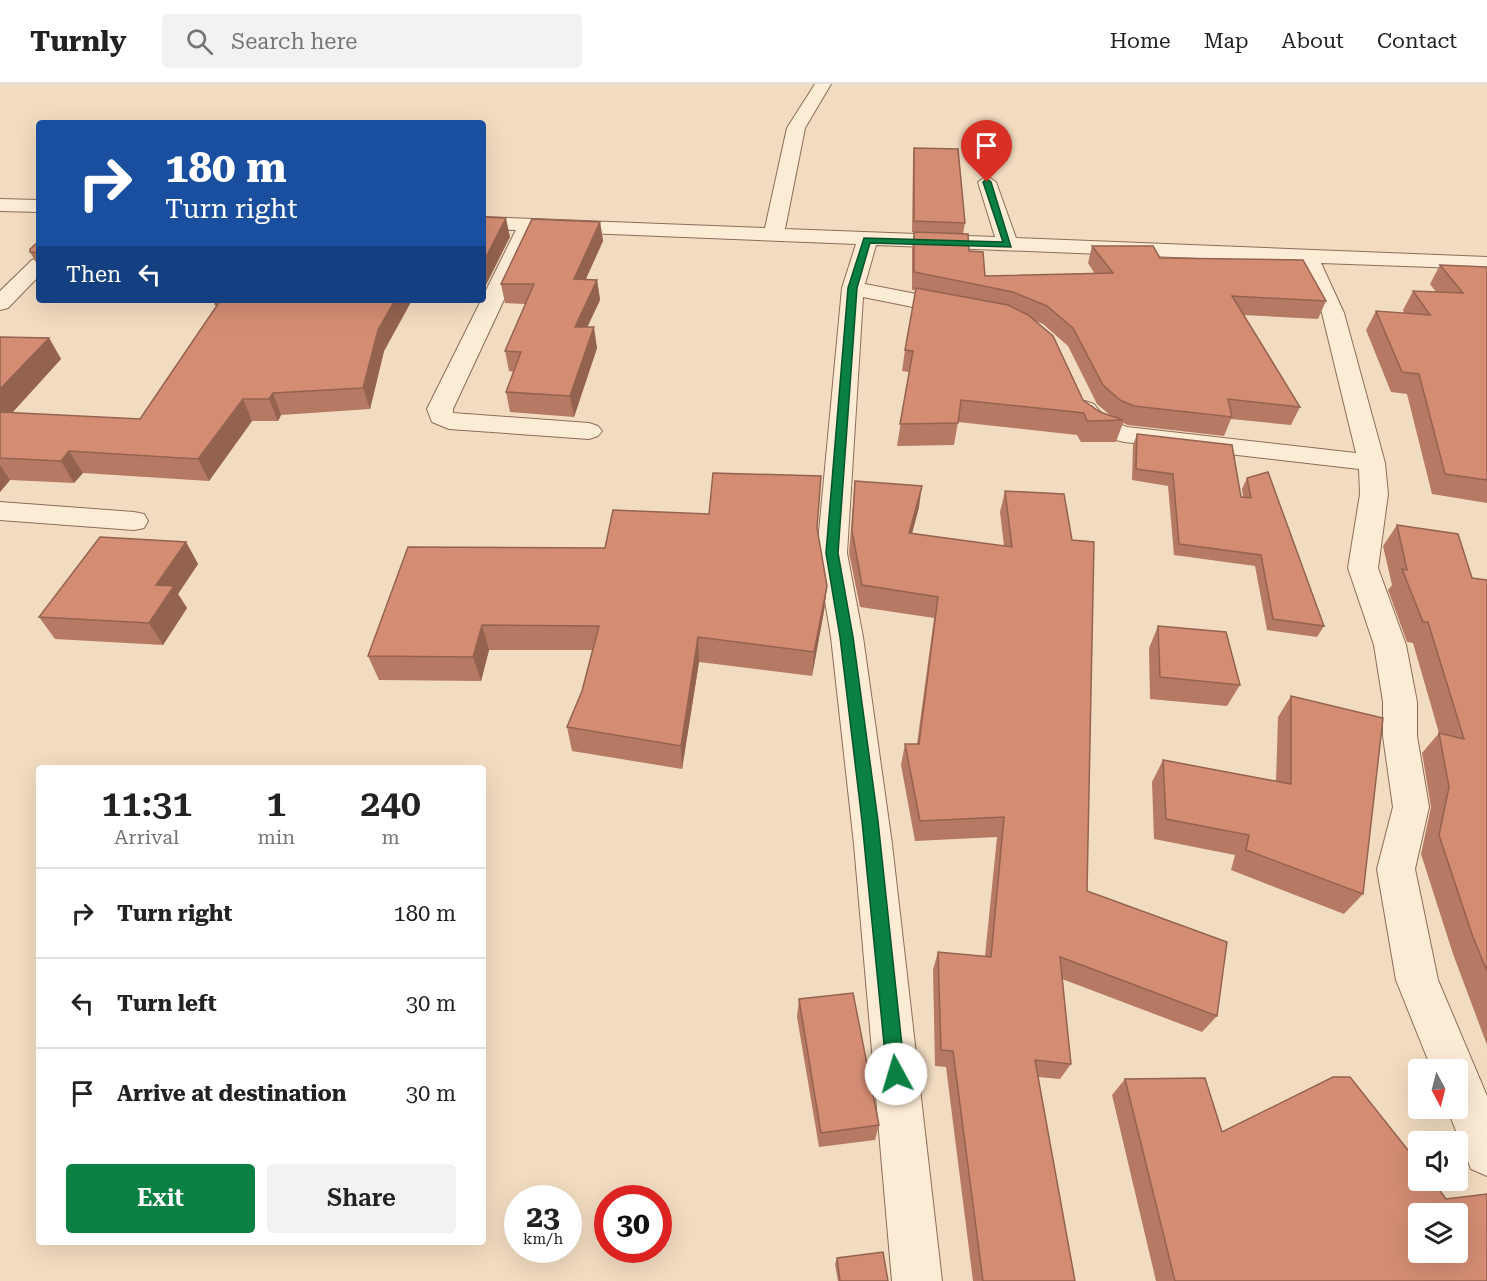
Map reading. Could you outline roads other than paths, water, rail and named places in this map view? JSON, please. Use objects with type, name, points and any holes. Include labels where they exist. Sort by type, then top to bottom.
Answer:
[{"type":"street","points":[[774,234],[796,128],[823,84]]},
{"type":"street","points":[[987,182],[1008,245]]},
{"type":"street","points":[[0,205],[36,206]]},
{"type":"street","points":[[486,223],[1487,263]]},
{"type":"street","points":[[529,225],[440,409],[441,417],[449,421],[589,431]]},
{"type":"street","points":[[867,240],[853,288],[832,553],[847,637],[873,844],[917,1281]]},
{"type":"street","points":[[1308,257],[1333,313],[1372,463],[1374,494],[1363,568],[1390,645],[1400,702],[1400,736],[1411,807],[1396,869],[1417,980],[1449,1059]]},
{"type":"street","points":[[0,303],[36,267]]},
{"type":"street","points":[[853,288],[979,314]]},
{"type":"street","points":[[1073,384],[1087,415],[1103,427],[1124,434],[1216,442],[1372,463]]},
{"type":"street","points":[[0,510],[134,521]]},
{"type":"street","points":[[1468,1105],[1487,1153]]}]
